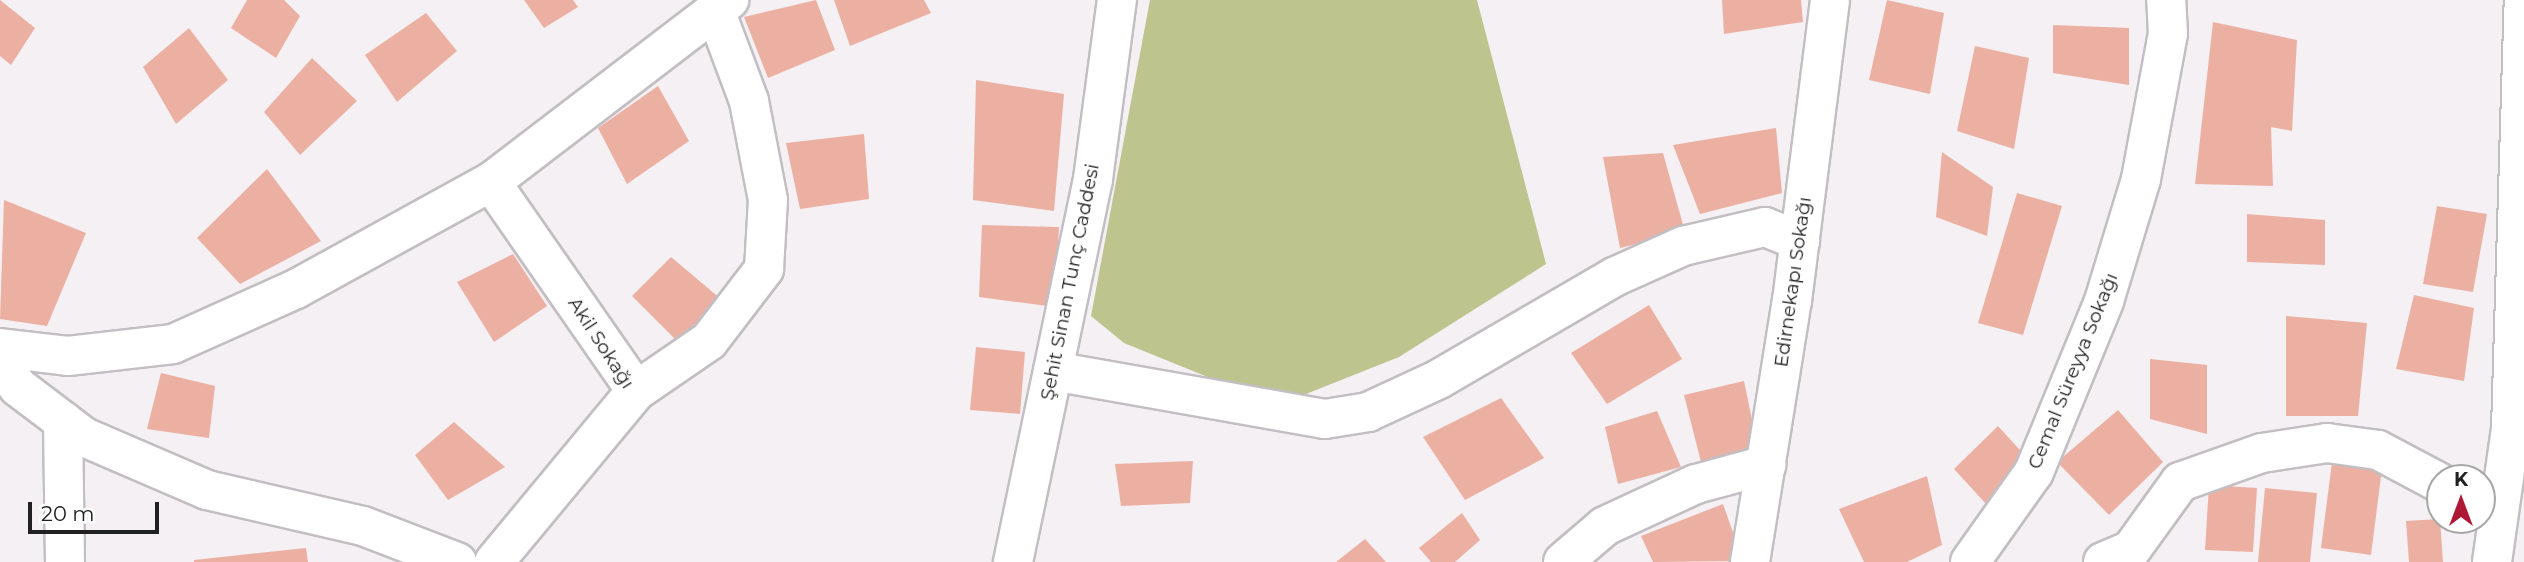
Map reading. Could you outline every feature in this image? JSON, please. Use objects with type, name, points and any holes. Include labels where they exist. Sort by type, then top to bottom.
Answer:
[{"type":"street","name":"Şehit Sinan Tunç Caddesi","points":[[1013,562],[1093,179],[1117,0]]},
{"type":"street","name":"Edirnekapı Sokağı","points":[[1750,562],[1800,241],[1830,0]]},
{"type":"street","name":"Cemal Süreyya Sokağı","points":[[1970,562],[2034,472],[2104,301],[2141,179],[2168,34],[2166,0]]},
{"type":"street","points":[[2492,562],[2501,523],[2511,429],[2524,0]]},
{"type":"street","points":[[0,348],[68,356],[173,344],[296,289],[491,182],[722,5],[749,102],[768,200],[764,269],[709,341],[636,391]]},
{"type":"street","name":"Akil Sokağı","points":[[491,182],[636,391],[494,562]]},
{"type":"street","points":[[1053,371],[1325,419],[1357,414],[1439,379],[1614,277],[1683,246],[1765,228],[1800,241]]},
{"type":"street","points":[[0,363],[18,387],[84,437],[207,490],[363,526],[446,560]]},
{"type":"street","points":[[63,421],[65,562]]},
{"type":"street","points":[[2103,562],[2131,550],[2180,482],[2262,453],[2327,443],[2378,450],[2426,476]]},
{"type":"street","points":[[1563,562],[1605,526],[1696,484],[1766,465]]},
{"type":"green space","points":[[1150,0],[1477,0],[1546,264],[1399,357],[1301,396],[1220,382],[1124,343],[1091,316]]},
{"type":"building","points":[[0,0],[35,28],[11,65],[0,56]]},
{"type":"building","points":[[247,0],[284,0],[300,16],[276,58],[231,28]]},
{"type":"building","points":[[524,0],[573,0],[578,7],[544,28]]},
{"type":"building","points":[[816,0],[835,50],[768,78],[744,17]]},
{"type":"building","points":[[834,0],[924,0],[931,13],[850,46]]},
{"type":"building","points":[[1722,0],[1801,0],[1803,22],[1724,34]]},
{"type":"building","points":[[1887,0],[1944,13],[1930,94],[1869,80]]},
{"type":"building","points":[[426,13],[457,51],[397,102],[365,55]]},
{"type":"building","points":[[2213,22],[2297,40],[2292,131],[2271,127],[2273,186],[2195,184]]},
{"type":"building","points":[[2053,25],[2129,28],[2129,85],[2053,73]]},
{"type":"building","points":[[189,28],[228,80],[176,124],[143,67]]},
{"type":"building","points":[[1975,46],[2029,58],[2014,149],[1957,131]]},
{"type":"building","points":[[312,58],[357,101],[300,155],[264,112]]},
{"type":"building","points":[[976,80],[1064,94],[1054,211],[973,200]]},
{"type":"building","points":[[658,86],[689,141],[627,184],[598,128]]},
{"type":"building","points":[[1776,128],[1782,193],[1700,214],[1673,145]]},
{"type":"building","points":[[864,134],[869,199],[800,209],[786,143]]},
{"type":"building","points":[[1942,152],[1993,187],[1987,236],[1936,217]]},
{"type":"building","points":[[1663,153],[1685,232],[1620,248],[1603,157]]},
{"type":"building","points":[[267,169],[321,241],[240,284],[197,238]]},
{"type":"building","points":[[2017,193],[2062,206],[2023,335],[1978,323]]},
{"type":"building","points":[[4,200],[86,233],[47,326],[0,319]]},
{"type":"building","points":[[2437,206],[2487,214],[2473,292],[2423,284]]},
{"type":"building","points":[[2247,214],[2325,220],[2325,265],[2247,262]]},
{"type":"building","points":[[982,225],[1059,227],[1055,307],[979,297]]},
{"type":"building","points":[[513,254],[547,306],[494,342],[457,282]]},
{"type":"building","points":[[671,257],[728,305],[683,347],[632,296]]},
{"type":"building","points":[[2414,295],[2474,308],[2464,381],[2396,369]]},
{"type":"building","points":[[1649,305],[1682,359],[1607,404],[1571,353]]},
{"type":"building","points":[[2286,316],[2367,323],[2358,416],[2286,416]]},
{"type":"building","points":[[976,347],[1025,352],[1020,414],[970,410]]},
{"type":"building","points":[[2150,359],[2207,365],[2207,434],[2150,419]]},
{"type":"building","points":[[161,373],[215,386],[209,438],[147,429]]},
{"type":"building","points":[[1744,381],[1758,449],[1702,466],[1684,395]]},
{"type":"building","points":[[1501,398],[1544,458],[1465,500],[1423,437]]},
{"type":"building","points":[[2118,410],[2163,462],[2109,515],[2057,462]]},
{"type":"building","points":[[1657,411],[1681,467],[1618,484],[1605,427]]},
{"type":"building","points":[[454,422],[505,467],[448,500],[415,455]]},
{"type":"building","points":[[1998,426],[2030,461],[1987,505],[1954,469]]},
{"type":"building","points":[[1193,461],[1190,503],[1121,506],[1115,464]]},
{"type":"building","points":[[2332,462],[2382,469],[2371,555],[2321,548]]},
{"type":"building","points":[[1927,476],[1942,545],[1907,562],[1864,562],[1839,509]]},
{"type":"building","points":[[2209,485],[2257,488],[2253,552],[2205,550]]},
{"type":"building","points":[[2265,488],[2317,493],[2310,562],[2258,562]]},
{"type":"building","points":[[1723,504],[1743,561],[1653,562],[1641,536]]},
{"type":"building","points":[[1462,513],[1480,540],[1455,562],[1431,562],[1419,548]]},
{"type":"building","points":[[2426,520],[2426,534],[2441,534],[2443,562],[2409,562],[2406,521]]},
{"type":"building","points":[[1365,539],[1386,562],[1336,562]]},
{"type":"building","points":[[306,548],[308,562],[194,562],[194,560]]}]
